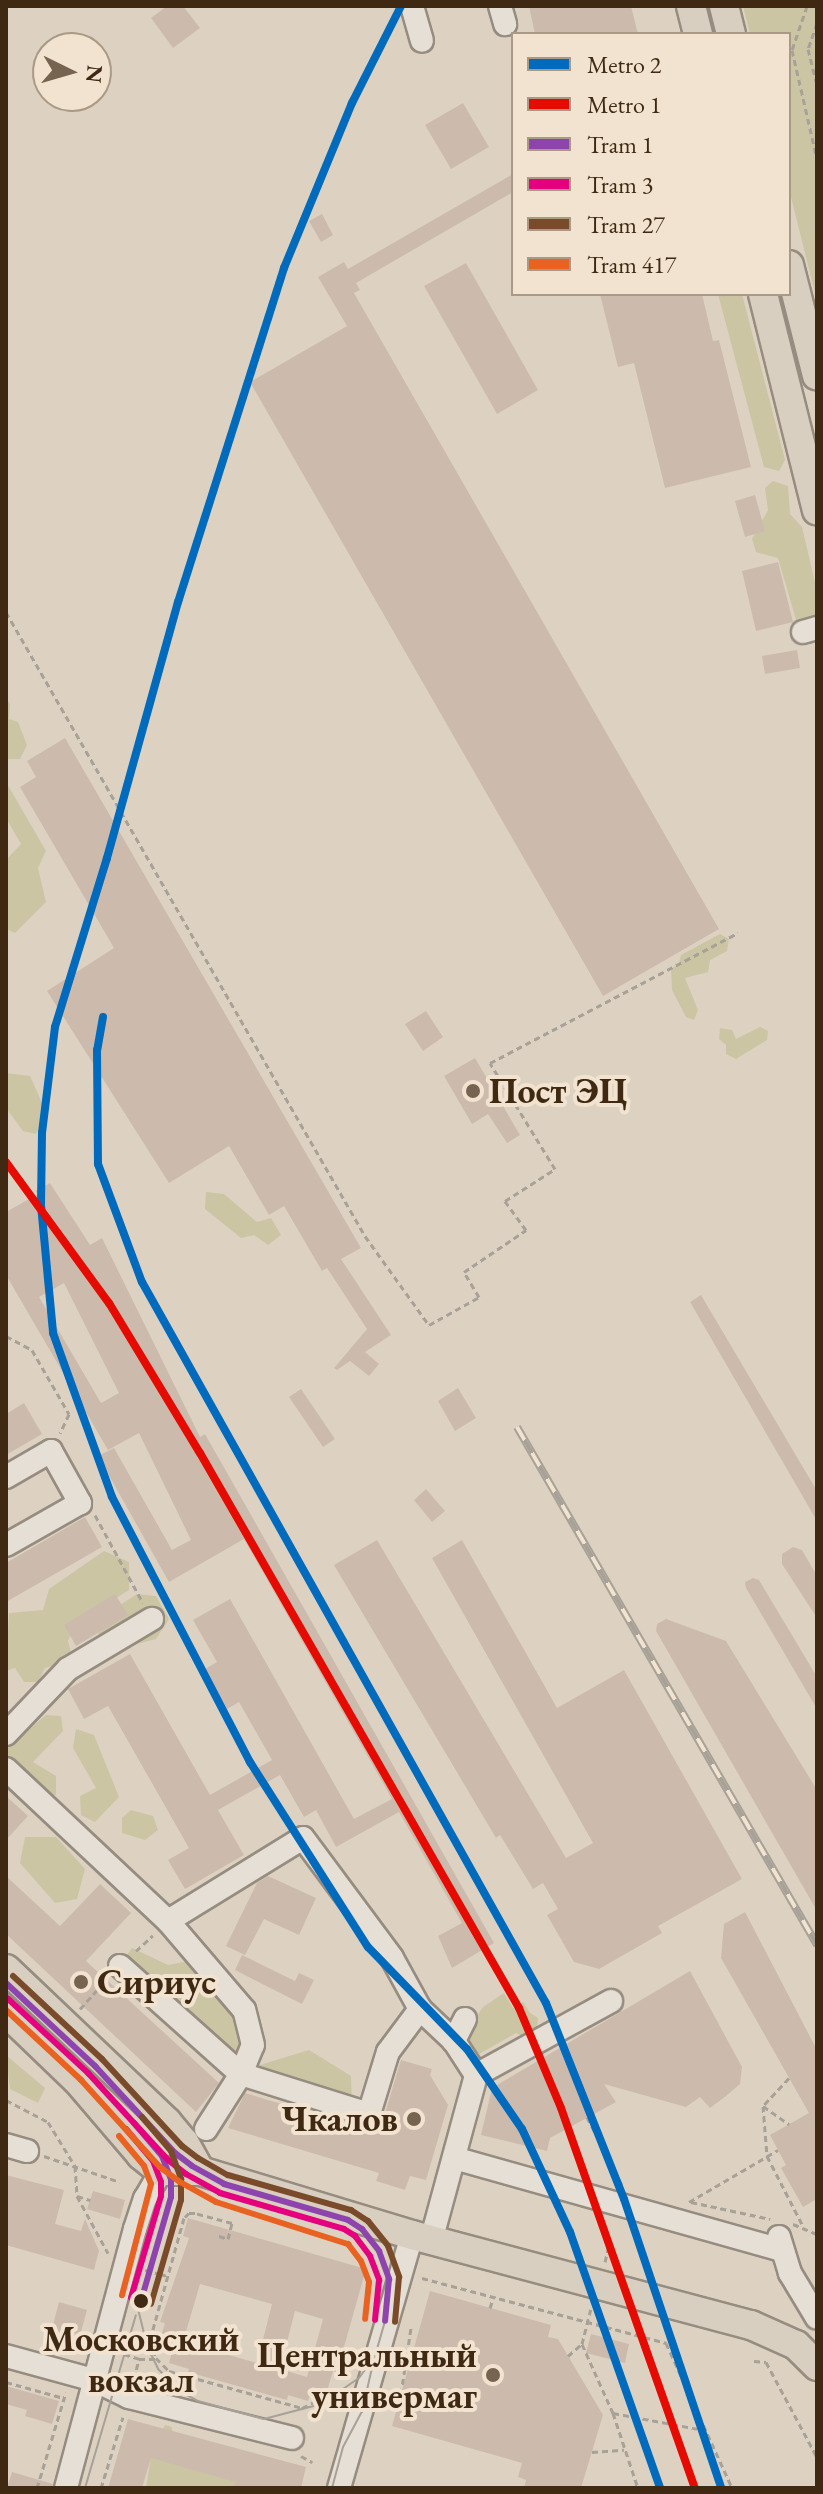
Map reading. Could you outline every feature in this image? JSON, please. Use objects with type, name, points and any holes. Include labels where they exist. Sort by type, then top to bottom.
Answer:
[{"type":"main road","points":[[691,6],[698,32]]},
{"type":"main road","points":[[724,6],[730,32]]},
{"type":"main road","points":[[791,273],[817,376]]},
{"type":"main road","points":[[764,296],[817,510]]},
{"type":"main road","points":[[6,1969],[167,2122],[184,2142],[200,2171]]},
{"type":"main road","points":[[6,2012],[77,2080],[141,2155],[161,2171],[200,2171],[422,2238],[751,2325],[796,2345],[817,2366]]},
{"type":"street","points":[[412,6],[422,41]]},
{"type":"street","points":[[6,1477],[51,1451],[80,1503],[6,1545]]},
{"type":"street","points":[[6,1734],[68,1669],[152,1619]]},
{"type":"street","points":[[6,1769],[168,1921],[244,2010],[253,2045],[241,2074],[206,2129]]},
{"type":"street","points":[[168,1921],[303,1838],[392,1958],[420,2009],[454,2041],[476,2075]]},
{"type":"street","points":[[120,1966],[241,2074],[369,2114],[388,2052],[420,2009]]},
{"type":"street","points":[[339,2488],[422,2238],[454,2158],[476,2075],[611,2001]]},
{"type":"street","points":[[454,2041],[465,2019]]},
{"type":"street","points":[[454,2158],[781,2232],[790,2273],[817,2318]]},
{"type":"street","points":[[66,2488],[135,2229],[145,2199],[161,2171]]},
{"type":"street","points":[[6,2356],[94,2380],[129,2397],[292,2438]]},
{"type":"path","points":[[807,6],[792,50],[817,159]]},
{"type":"path","points":[[817,23],[808,49],[817,86]]},
{"type":"path","points":[[6,612],[365,1236],[429,1325],[479,1297],[464,1272],[526,1230],[505,1201],[555,1169],[490,1063],[738,933]]},
{"type":"path","points":[[6,1336],[32,1350],[69,1414],[51,1451]]},
{"type":"path","points":[[80,1503],[97,1517],[152,1619]]},
{"type":"path","points":[[789,2078],[763,2106],[767,2156],[803,2226],[817,2234]]},
{"type":"path","points":[[6,2100],[48,2122],[75,2166],[77,2196],[108,2253]]},
{"type":"path","points":[[763,2106],[789,2124]]},
{"type":"path","points":[[587,2117],[624,2187],[622,2194]]},
{"type":"path","points":[[16,2148],[120,2182]]},
{"type":"path","points":[[689,2202],[778,2150]]},
{"type":"path","points":[[77,2196],[90,2200]]},
{"type":"path","points":[[676,2199],[781,2232],[803,2226]]},
{"type":"path","points":[[219,2236],[228,2239],[232,2223],[189,2213],[150,2340],[156,2358],[169,2371],[302,2408],[338,2390]]},
{"type":"path","points":[[605,2262],[610,2241]]},
{"type":"path","points":[[164,2262],[160,2274],[168,2276]]},
{"type":"path","points":[[420,2277],[666,2343],[732,2488]]},
{"type":"path","points":[[490,2308],[493,2298]]},
{"type":"path","points":[[568,2356],[582,2344],[591,2309]]},
{"type":"path","points":[[401,2394],[411,2328]]},
{"type":"path","points":[[582,2344],[613,2413],[638,2488]]},
{"type":"path","points":[[119,2356],[126,2353],[139,2359],[156,2358]]},
{"type":"path","points":[[101,2488],[139,2359]]},
{"type":"path","points":[[754,2361],[766,2362],[817,2457]]},
{"type":"path","points":[[6,2382],[64,2398]]},
{"type":"path","points":[[37,2488],[67,2388]]},
{"type":"path","points":[[613,2413],[705,2430]]},
{"type":"path","points":[[592,2452],[626,2450]]},
{"type":"shaded area","points":[[743,6],[817,6],[817,301],[791,197],[791,32],[750,32]]},
{"type":"shaded area","points":[[719,296],[743,296],[785,460],[779,471],[764,467]]},
{"type":"shaded area","points":[[773,481],[788,486],[790,514],[802,527],[817,591],[817,618],[812,622],[797,623],[778,558],[756,552],[752,539],[768,510],[765,488]]},
{"type":"shaded area","points":[[6,698],[10,704],[9,719],[18,722],[27,745],[20,759],[8,759],[6,755]]},
{"type":"shaded area","points":[[6,782],[46,851],[38,868],[46,902],[15,933],[6,929],[6,860],[21,844],[6,818]]},
{"type":"shaded area","points":[[720,934],[729,939],[727,951],[710,960],[708,972],[685,978],[698,1010],[694,1020],[686,1017],[672,990],[671,969],[679,963],[681,955]]},
{"type":"shaded area","points":[[760,1027],[768,1031],[767,1040],[736,1059],[726,1054],[726,1045],[719,1039],[720,1028],[732,1030],[736,1039]]},
{"type":"shaded area","points":[[6,1073],[30,1076],[47,1114],[36,1134],[23,1131],[6,1108]]},
{"type":"shaded area","points":[[206,1192],[224,1194],[257,1222],[271,1218],[281,1235],[268,1245],[254,1235],[241,1238],[205,1209]]},
{"type":"shaded area","points":[[104,1551],[129,1562],[129,1590],[76,1623],[68,1641],[73,1660],[45,1668],[38,1682],[24,1682],[15,1668],[6,1671],[9,1613],[43,1610],[49,1589]]},
{"type":"shaded area","points":[[137,1594],[156,1596],[169,1619],[156,1639],[110,1651],[98,1641],[100,1618]]},
{"type":"shaded area","points":[[46,1715],[61,1716],[63,1731],[33,1762],[56,1776],[56,1795],[38,1796],[6,1777],[6,1748]]},
{"type":"shaded area","points":[[76,1729],[94,1735],[119,1797],[95,1822],[81,1815],[80,1796],[96,1788],[73,1748]]},
{"type":"shaded area","points":[[131,1810],[153,1816],[158,1830],[145,1840],[122,1833],[122,1818]]},
{"type":"shaded area","points":[[25,1837],[56,1837],[85,1869],[77,1899],[55,1903],[20,1863]]},
{"type":"shaded area","points":[[132,1948],[168,1965],[194,1960],[243,1996],[246,2047],[241,2062],[124,1959]]},
{"type":"shaded area","points":[[504,1993],[513,2008],[523,2002],[530,2013],[538,2018],[537,2028],[524,2037],[516,2033],[479,2054],[469,2043],[473,2022],[483,2007]]},
{"type":"shaded area","points":[[309,2050],[351,2076],[352,2111],[338,2117],[257,2092],[260,2065]]},
{"type":"shaded area","points":[[6,2055],[45,2088],[38,2103],[10,2089]]},
{"type":"shaded area","points":[[165,2425],[172,2427],[173,2454],[265,2488],[146,2488],[152,2450]]},
{"type":"building","points":[[167,6],[183,6],[200,28],[173,48],[151,18]]},
{"type":"building","points":[[529,6],[631,6],[638,32],[535,32]]},
{"type":"building","points":[[463,103],[489,147],[451,169],[425,125]]},
{"type":"building","points":[[511,175],[511,193],[356,283],[360,290],[354,293],[719,929],[603,996],[250,382],[347,326],[318,277],[344,262],[348,269]]},
{"type":"building","points":[[322,214],[333,235],[321,242],[309,221]]},
{"type":"building","points":[[466,263],[538,390],[497,414],[424,286]]},
{"type":"building","points":[[600,296],[702,296],[713,341],[719,340],[751,467],[665,488],[634,363],[618,367]]},
{"type":"building","points":[[755,495],[765,531],[745,537],[735,501]]},
{"type":"building","points":[[778,562],[793,622],[756,631],[742,571]]},
{"type":"building","points":[[797,650],[800,668],[765,674],[762,656]]},
{"type":"building","points":[[65,738],[361,1248],[341,1259],[391,1335],[365,1352],[379,1364],[369,1376],[350,1361],[337,1370],[334,1368],[367,1329],[327,1268],[322,1271],[284,1206],[269,1215],[229,1146],[169,1183],[47,991],[114,948],[20,787],[36,777],[27,761]]},
{"type":"building","points":[[426,1011],[443,1037],[423,1051],[405,1024]]},
{"type":"building","name":"Пост ЭЦ","points":[[475,1058],[520,1135],[507,1143],[488,1114],[472,1124],[444,1076]]},
{"type":"building","points":[[50,1183],[90,1245],[102,1238],[200,1437],[205,1434],[494,1943],[452,1968],[438,1936],[462,1923],[399,1812],[336,1847],[316,1810],[304,1817],[280,1775],[218,1810],[244,1855],[185,1889],[168,1860],[189,1848],[108,1706],[84,1719],[68,1689],[130,1654],[210,1795],[272,1760],[239,1702],[227,1709],[205,1669],[217,1662],[193,1620],[230,1599],[354,1819],[392,1799],[244,1539],[169,1582],[98,1456],[114,1448],[172,1550],[191,1540],[139,1433],[108,1450],[6,1275],[6,1212],[38,1194],[35,1191]],"holes":[[[64,1283],[119,1393],[101,1403],[39,1297]]]},
{"type":"building","points":[[701,1295],[817,1491],[817,1521],[690,1302]]},
{"type":"building","points":[[458,1388],[476,1418],[455,1431],[438,1401]]},
{"type":"building","points":[[301,1389],[335,1439],[323,1447],[289,1397]]},
{"type":"building","points":[[24,1403],[42,1434],[6,1455],[6,1414]]},
{"type":"building","points":[[426,1489],[445,1511],[432,1522],[414,1500]]},
{"type":"building","points":[[85,1517],[102,1547],[6,1602],[6,1563]]},
{"type":"building","points":[[377,1540],[566,1858],[593,1843],[432,1558],[462,1540],[557,1708],[624,1670],[742,1879],[658,1926],[662,1933],[599,1969],[574,1962],[547,1915],[558,1909],[543,1883],[533,1889],[500,1835],[496,1838],[334,1565]]},
{"type":"building","points":[[793,1547],[802,1550],[817,1576],[817,1618],[782,1564],[782,1554]]},
{"type":"building","points":[[753,1578],[759,1580],[817,1677],[817,1709],[746,1588],[745,1582]]},
{"type":"building","points":[[115,1594],[128,1615],[76,1646],[64,1625]]},
{"type":"building","points":[[666,1619],[726,1641],[817,1790],[817,1911],[656,1631],[657,1624]]},
{"type":"building","points":[[6,1796],[28,1816],[6,1840]]},
{"type":"building","points":[[6,1876],[60,1926],[100,1884],[131,1913],[86,1961],[219,2083],[196,2112],[6,1934]]},
{"type":"building","points":[[268,1876],[316,1898],[299,1935],[264,1919],[245,1955],[226,1946],[257,1883]]},
{"type":"building","points":[[745,1912],[817,2050],[817,2199],[803,2207],[781,2168],[786,2165],[770,2135],[809,2113],[721,1958],[724,1924]]},
{"type":"building","points":[[242,1955],[295,1981],[299,1973],[314,1980],[302,2004],[235,1970]]},
{"type":"building","points":[[690,1971],[742,2067],[740,2084],[726,2096],[710,2108],[700,2097],[686,2107],[604,2084],[616,2102],[550,2138],[547,2151],[481,2135],[492,2088]]},
{"type":"building","points":[[401,2060],[432,2069],[430,2075],[448,2105],[426,2180],[410,2176],[405,2190],[376,2181],[379,2173],[228,2128],[245,2093],[379,2133]]},
{"type":"building","points":[[6,2175],[64,2190],[55,2224],[81,2231],[85,2219],[99,2251],[94,2270],[6,2245]]},
{"type":"building","points":[[93,2191],[125,2200],[120,2219],[87,2209]]},
{"type":"building","points":[[188,2218],[366,2269],[337,2372],[333,2371],[327,2391],[312,2387],[308,2401],[288,2395],[287,2400],[188,2372],[189,2369],[169,2363],[173,2348],[159,2343],[165,2323],[160,2322],[189,2238],[183,2236]],"holes":[[[200,2284],[272,2304],[257,2363],[183,2342]],[[295,2311],[323,2319],[307,2377],[280,2369]]]},
{"type":"building","name":"Центральный универмаг","points":[[430,2291],[551,2325],[548,2337],[558,2339],[603,2415],[581,2488],[524,2488],[526,2480],[518,2477],[522,2463],[392,2426]]},
{"type":"building","points":[[59,2302],[87,2310],[78,2343],[50,2336]]},
{"type":"building","points":[[591,2334],[629,2344],[625,2363],[586,2353]]},
{"type":"building","points":[[6,2386],[59,2401],[52,2424],[25,2416],[27,2410],[6,2404]]},
{"type":"building","points":[[128,2419],[306,2467],[301,2488],[233,2488],[235,2482],[151,2458],[142,2488],[108,2488]]},
{"type":"building","points":[[12,2472],[53,2484],[52,2488],[7,2488]]},
{"type":"tram line","name":"27","points":[[13,1976],[102,2059],[182,2146],[198,2158],[228,2175],[351,2210],[368,2221],[388,2246],[399,2277],[395,2322]]},
{"type":"tram line","name":"1","points":[[6,1983],[95,2066],[175,2153],[192,2166],[224,2184],[348,2220],[362,2229],[379,2251],[389,2279],[385,2321]]},
{"type":"tram line","name":"3","points":[[6,1997],[88,2073],[168,2160],[186,2174],[220,2193],[344,2229],[355,2236],[370,2256],[379,2280],[375,2320]]},
{"type":"tram line","name":"417","points":[[6,2010],[81,2080],[160,2167],[180,2182],[216,2202],[348,2244],[361,2261],[369,2282],[365,2319]]},
{"type":"tram line","name":"27","points":[[142,2117],[171,2151],[181,2179],[181,2200],[151,2304]]},
{"type":"tram line","name":"1","points":[[134,2123],[162,2156],[171,2180],[171,2197],[141,2301]]},
{"type":"tram line","name":"3","points":[[126,2129],[153,2161],[161,2182],[161,2196],[131,2298]]},
{"type":"tram line","name":"417","points":[[119,2136],[144,2166],[151,2184],[122,2295]]},
{"type":"tram line","points":[[138,2309],[147,2346],[158,2369],[181,2392],[198,2401],[264,2419],[321,2404],[359,2378],[375,2356],[385,2321]]},
{"type":"tram line","points":[[85,2488],[136,2315]]},
{"type":"tram line","points":[[332,2488],[343,2447],[362,2412],[373,2363]]},
{"type":"railway","points":[[517,1427],[817,1945]]},
{"type":"metro line","name":"2","points":[[401,6],[352,103],[284,268],[178,602],[107,858],[55,1027],[42,1133],[41,1205],[53,1333],[112,1497],[250,1762],[368,1947],[467,2049],[522,2129],[570,2232],[660,2488]]},
{"type":"metro line","name":"2","points":[[103,1017],[97,1050],[98,1164],[142,1282],[546,2003],[624,2199],[721,2488]]},
{"type":"metro line","name":"1","points":[[6,1162],[109,1303],[200,1453],[519,2008],[561,2108],[695,2488]]},
{"type":"place","name":"Пост ЭЦ","points":[[473,1091]]},
{"type":"place","name":"Сириус","points":[[81,1982]]},
{"type":"place","name":"Чкалов","points":[[414,2119]]},
{"type":"place","name":"Московский вокзал","points":[[141,2301]]},
{"type":"place","name":"Центральный универмаг","points":[[493,2375]]}]
